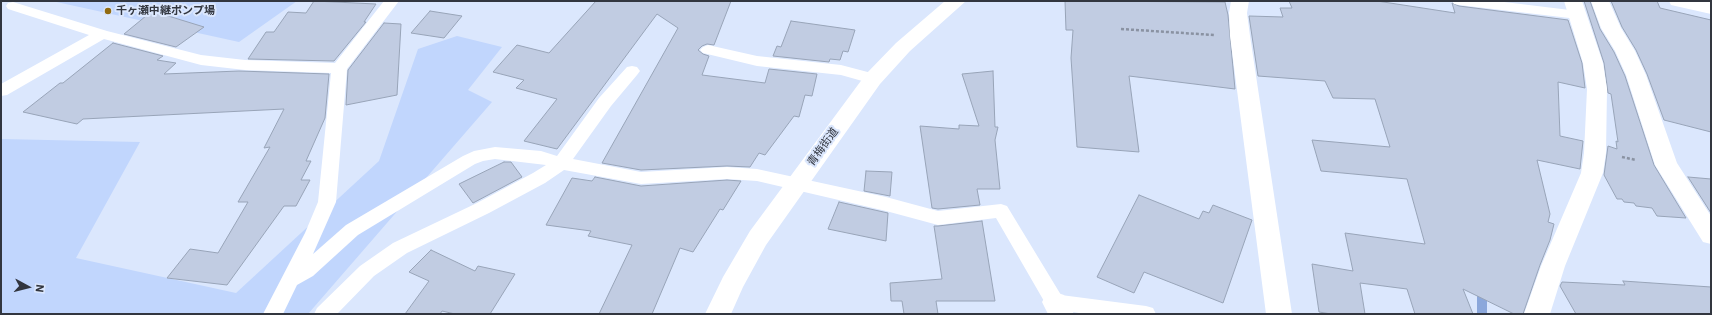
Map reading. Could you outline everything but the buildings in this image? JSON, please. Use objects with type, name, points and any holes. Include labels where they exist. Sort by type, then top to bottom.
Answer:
[{"type":"street","name":"青梅街道","points":[[718,314],[732,284],[758,238],[873,79],[912,38],[956,1]]},
{"type":"street","points":[[1240,1],[1238,13],[1240,36],[1279,314]]},
{"type":"street","points":[[1600,1],[1611,28],[1636,75],[1666,165],[1711,235]]},
{"type":"street","points":[[1678,1],[1711,8]]},
{"type":"street","points":[[1537,314],[1553,266],[1592,173],[1595,153],[1597,89],[1593,63],[1576,8]]},
{"type":"lane","points":[[273,314],[314,233],[327,202],[339,68],[392,1]]},
{"type":"lane","points":[[1459,1],[1576,8]]},
{"type":"lane","points":[[12,7],[102,34],[201,60],[244,65],[339,68]]},
{"type":"lane","points":[[1,91],[102,34]]},
{"type":"lane","points":[[708,50],[757,61],[841,70],[873,79]]},
{"type":"lane","points":[[324,314],[367,271],[400,248],[539,178],[560,163],[605,102],[632,71]]},
{"type":"lane","points":[[290,280],[306,271],[352,230],[469,160],[480,155],[495,153],[541,157],[560,163],[641,178],[746,174],[797,183],[938,218],[1001,211],[1058,308],[1146,314]]},
{"type":"path","points":[[1121,29],[1240,36]]},
{"type":"path","points":[[1595,153],[1666,165]]},
{"type":"shaded area","points":[[52,1],[297,1],[239,42]]},
{"type":"shaded area","points":[[457,36],[502,47],[468,90],[492,102],[308,314],[1,314],[1,139],[140,142],[76,258],[236,293],[379,161],[418,49]]},
{"type":"waterway","points":[[1482,287],[1482,314]]},
{"type":"place","name":"千ヶ瀬中継ポンプ場","points":[[108,11]]}]
